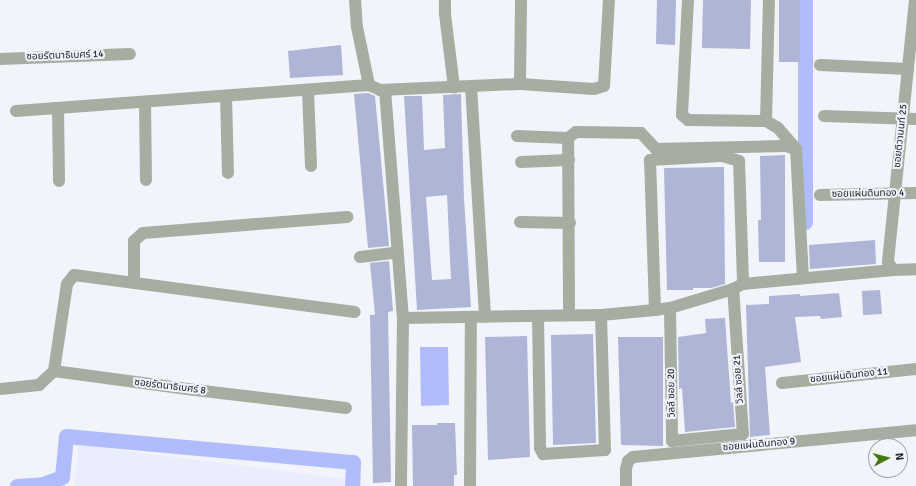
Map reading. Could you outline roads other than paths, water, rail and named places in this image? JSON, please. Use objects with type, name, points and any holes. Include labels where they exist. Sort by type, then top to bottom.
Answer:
[{"type":"street","points":[[355,0],[357,27],[369,86]]},
{"type":"street","points":[[445,0],[445,14],[454,87]]},
{"type":"street","points":[[520,84],[521,0]]},
{"type":"street","points":[[16,111],[369,86],[380,90],[385,90],[520,84],[594,89],[604,86],[609,0]]},
{"type":"street","points":[[688,0],[682,115],[688,120],[766,121],[778,128],[796,149],[803,278]]},
{"type":"street","points":[[766,121],[769,0]]},
{"type":"street","name":"ซอยติวานนท์ 25","points":[[893,270],[888,262],[915,0]]},
{"type":"street","name":"ซอยรัตนาธิเบศร์ 14","points":[[0,59],[130,54]]},
{"type":"street","points":[[820,65],[908,69]]},
{"type":"street","points":[[471,86],[485,317]]},
{"type":"street","points":[[385,90],[403,318],[401,486]]},
{"type":"street","points":[[308,91],[311,166]]},
{"type":"street","points":[[226,97],[228,173]]},
{"type":"street","points":[[145,102],[146,180]]},
{"type":"street","points":[[58,108],[59,181]]},
{"type":"street","points":[[824,116],[916,119]]},
{"type":"street","points":[[517,136],[568,138],[576,132],[641,133],[656,149],[786,146],[796,149]]},
{"type":"street","points":[[568,138],[570,222],[569,308]]},
{"type":"street","points":[[655,310],[650,160],[722,156],[739,162],[738,286]]},
{"type":"street","points":[[521,162],[568,160]]},
{"type":"street","name":"ซอยแผ่นดินทอง 4","points":[[820,195],[895,195],[916,193]]},
{"type":"street","points":[[134,283],[134,241],[143,233],[347,217]]},
{"type":"street","points":[[520,222],[570,222]]},
{"type":"street","points":[[360,257],[398,252]]},
{"type":"street","points":[[403,318],[601,315],[655,310],[670,308],[738,286],[803,278],[916,269]]},
{"type":"street","points":[[0,389],[39,385],[54,371],[67,284],[74,276],[355,312]]},
{"type":"street","name":"วิลล์ ซอย 21","points":[[710,437],[744,434],[738,286]]},
{"type":"street","name":"วิลล์ ซอย 20","points":[[670,308],[672,441],[710,437]]},
{"type":"street","points":[[538,316],[540,448],[543,454],[605,450],[601,315]]},
{"type":"street","points":[[470,486],[472,318]]},
{"type":"street","name":"ซอยแผ่นดินทอง 11","points":[[782,383],[916,369]]},
{"type":"street","name":"ซอยรัตนาธิเบศร์ 8","points":[[54,371],[346,408]]},
{"type":"street","name":"ซอยแผ่นดินทอง 9","points":[[626,486],[626,469],[628,461],[633,457],[916,430]]},
{"type":"water","points":[[420,347],[448,347],[449,405],[421,406]]},
{"type":"waterway","points":[[805,0],[805,222]]},
{"type":"waterway","points":[[17,486],[43,484],[62,477],[66,436],[353,462],[352,486]]}]
